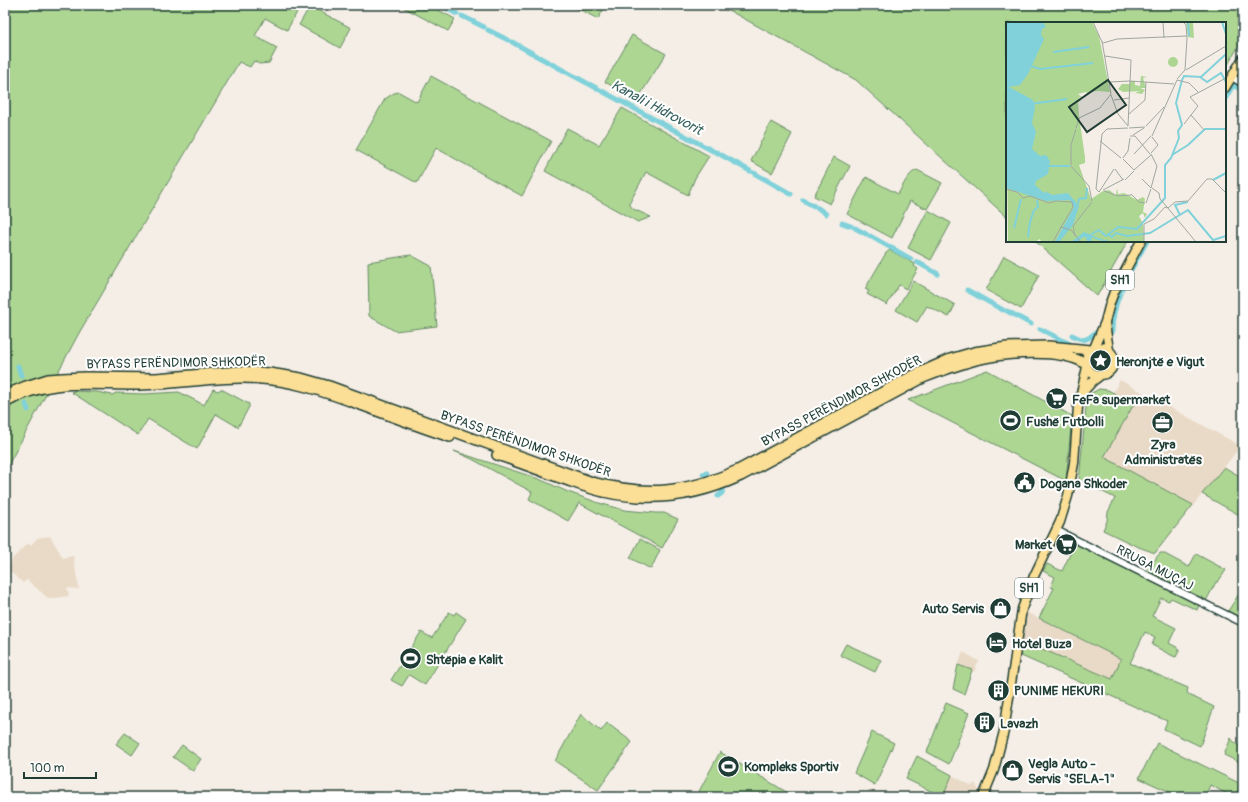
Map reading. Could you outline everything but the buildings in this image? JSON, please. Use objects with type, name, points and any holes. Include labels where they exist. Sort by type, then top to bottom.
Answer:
[{"type":"highway","name":"BYPASS PERËNDIMOR SHKODËR","points":[[5,395],[48,379],[86,377],[156,378],[240,371],[269,373],[301,378],[329,386],[592,482],[617,488],[642,491],[659,491],[688,487],[720,478],[738,470],[861,403],[928,368],[950,359],[974,352],[1007,347],[1048,346],[1092,349]]},
{"type":"highway","name":"BYPASS PERËNDIMOR SHKODËR","points":[[5,403],[32,391],[55,385],[155,385],[248,378],[275,380],[322,392],[587,488],[637,497],[665,497],[685,494],[723,484],[752,470],[923,378],[946,369],[977,360],[1008,355],[1029,354],[1067,356],[1075,358],[1086,366]]},
{"type":"main road","points":[[1226,86],[1243,58]]},
{"type":"main road","name":"SH1","points":[[983,797],[997,760],[1004,731],[1022,609],[1034,576],[1064,511],[1071,482],[1074,463],[1077,413],[1086,366],[1086,356],[1092,349],[1105,322],[1114,292],[1140,242]]},
{"type":"main road","name":"SH1","points":[[1081,394],[1092,381],[1100,375],[1108,373],[1113,367],[1114,359],[1109,350],[1105,322]]},
{"type":"main road","points":[[1092,349],[1102,347],[1109,350]]},
{"type":"main road","points":[[1086,366],[1092,373],[1100,375]]},
{"type":"street","points":[[1232,77],[1243,84]]},
{"type":"street","name":"RRUGA MUÇAJ","points":[[1056,530],[1243,623]]},
{"type":"shaded area","points":[[1120,380],[1241,446],[1155,553],[1136,546],[1103,530],[1107,521],[1108,512],[1115,498],[1079,481],[1087,397],[1099,389],[1113,392]]},
{"type":"shaded area","points":[[50,536],[63,558],[73,556],[79,589],[67,588],[69,596],[49,599],[27,580],[23,583],[8,570],[13,558],[27,544],[31,545],[37,538]]},
{"type":"shaded area","points":[[1026,612],[1121,659],[1112,679],[1021,640]]},
{"type":"shaded area","points":[[963,652],[979,661],[974,672],[958,665]]},
{"type":"shaded area","points":[[952,775],[972,786],[974,783],[979,790],[978,797],[943,797]]},
{"type":"green space","points":[[5,5],[300,5],[300,7],[287,30],[265,18],[255,36],[277,48],[269,63],[259,64],[254,61],[250,67],[239,62],[79,333],[5,471]]},
{"type":"green space","points":[[399,5],[429,5],[455,19],[448,31]]},
{"type":"green space","points":[[571,5],[606,5],[598,19]]},
{"type":"green space","points":[[719,5],[1243,5],[1243,38],[1226,68],[1226,22],[1006,22],[1006,216],[856,80]]},
{"type":"green space","points":[[310,6],[351,28],[340,48],[299,25]]},
{"type":"green space","points":[[632,35],[666,54],[637,100],[605,82]]},
{"type":"green space","points":[[431,76],[551,141],[522,196],[436,148],[417,183],[356,150],[385,99],[394,93],[399,92],[417,102]]},
{"type":"green space","points":[[622,108],[709,156],[695,178],[688,195],[646,172],[630,202],[630,205],[633,209],[651,217],[638,222],[545,171],[567,128],[599,145]]},
{"type":"green space","points":[[771,122],[792,134],[772,173],[751,161]]},
{"type":"green space","points":[[834,157],[850,166],[830,204],[814,196]]},
{"type":"green space","points":[[917,170],[942,183],[927,209],[910,201],[892,238],[847,214],[866,177],[898,194],[908,177]]},
{"type":"green space","points":[[928,210],[951,223],[931,260],[908,248]]},
{"type":"green space","points":[[1036,242],[1127,242],[1097,296]]},
{"type":"green space","points":[[890,250],[915,264],[914,266],[918,269],[906,289],[899,285],[887,305],[867,294],[869,291],[865,289],[886,253]]},
{"type":"green space","points":[[411,255],[431,266],[437,326],[395,331],[369,316],[368,262]]},
{"type":"green space","points":[[1004,256],[1039,275],[1021,309],[986,290]]},
{"type":"green space","points":[[913,281],[955,305],[949,317],[927,306],[917,322],[896,310]]},
{"type":"green space","points":[[1100,349],[1105,350],[1111,356],[1111,366],[1105,372],[1100,373],[1095,372],[1089,366],[1088,361],[1089,356],[1095,350]]},
{"type":"green space","name":"Fushë Futbolli","points":[[987,370],[1072,416],[1066,481],[908,400]]},
{"type":"green space","points":[[213,389],[218,391],[221,389],[249,404],[249,407],[238,427],[216,414],[197,449],[148,419],[138,435],[71,392],[97,392],[112,395],[116,393],[144,394],[179,392],[204,405]]},
{"type":"green space","points":[[1099,389],[1108,390],[1134,404],[1104,457],[1193,505],[1155,553],[1136,546],[1103,530],[1107,521],[1108,512],[1115,498],[1079,480],[1087,397]]},
{"type":"green space","points":[[454,451],[539,479],[568,492],[599,503],[624,510],[664,513],[678,519],[662,548],[579,503],[568,521],[529,499],[532,492],[472,459]]},
{"type":"green space","points":[[1224,467],[1243,478],[1243,517],[1202,494]]},
{"type":"green space","points":[[640,539],[660,550],[651,569],[630,558]]},
{"type":"green space","points":[[1075,544],[1199,605],[1197,610],[1171,598],[1169,601],[1161,598],[1152,616],[1176,628],[1169,643],[1180,649],[1176,657],[1173,656],[1152,645],[1155,637],[1145,632],[1130,663],[1188,688],[1187,692],[1189,695],[1214,707],[1200,746],[1164,729],[1167,721],[1019,655],[1021,640],[1112,679],[1121,659],[1039,618],[1054,588],[1051,587],[1055,577],[1043,571],[1047,564],[1062,571]]},
{"type":"green space","points":[[1160,553],[1163,553],[1189,567],[1196,554],[1226,570],[1218,582],[1216,582],[1206,601],[1146,571]]},
{"type":"green space","points":[[1239,594],[1243,596],[1243,619],[1228,611]]},
{"type":"green space","points":[[449,612],[454,615],[456,612],[466,619],[425,685],[409,675],[402,686],[391,680],[421,632],[432,638]]},
{"type":"green space","points":[[846,644],[881,660],[875,672],[840,655]]},
{"type":"green space","points":[[958,665],[972,670],[964,694],[953,689]]},
{"type":"green space","points":[[946,703],[969,713],[949,764],[927,752]]},
{"type":"green space","points":[[581,714],[601,731],[607,723],[632,742],[598,790],[555,761]]},
{"type":"green space","points":[[872,732],[894,743],[875,785],[854,773]]},
{"type":"green space","points":[[125,733],[140,743],[132,755],[116,744]]},
{"type":"green space","points":[[1231,738],[1243,749],[1243,764],[1224,755]]},
{"type":"green space","points":[[1157,743],[1241,784],[1235,797],[1228,797],[1229,795],[1210,785],[1205,797],[1181,797],[1139,778]]},
{"type":"green space","points":[[182,745],[201,759],[193,771],[173,757]]},
{"type":"green space","name":"Kompleks Sportiv","points":[[720,752],[793,796],[696,797]]},
{"type":"green space","points":[[917,756],[952,775],[943,797],[906,779]]},
{"type":"waterway","name":"Kanali i Hidrovorit","points":[[441,5],[457,14]]},
{"type":"waterway","name":"Kanali i Hidrovorit","points":[[462,16],[484,27]]},
{"type":"waterway","name":"Kanali i Hidrovorit","points":[[488,30],[508,40]]},
{"type":"waterway","name":"Kanali i Hidrovorit","points":[[512,42],[532,53]]},
{"type":"waterway","name":"Kanali i Hidrovorit","points":[[535,55],[587,83]]},
{"type":"waterway","name":"Kanali i Hidrovorit","points":[[589,84],[713,151]]},
{"type":"waterway","name":"Kanali i Hidrovorit","points":[[1226,97],[1234,86],[1243,90]]},
{"type":"waterway","name":"Kanali i Hidrovorit","points":[[716,152],[750,171]]},
{"type":"waterway","name":"Kanali i Hidrovorit","points":[[754,173],[791,194]]},
{"type":"waterway","name":"Kanali i Hidrovorit","points":[[803,200],[814,206]]},
{"type":"waterway","name":"Kanali i Hidrovorit","points":[[818,208],[826,214]]},
{"type":"waterway","name":"Kanali i Hidrovorit","points":[[842,223],[851,226]]},
{"type":"waterway","name":"Kanali i Hidrovorit","points":[[855,228],[866,234]]},
{"type":"waterway","name":"Kanali i Hidrovorit","points":[[870,236],[911,259]]},
{"type":"waterway","name":"Kanali i Hidrovorit","points":[[1112,332],[1115,307],[1119,296],[1129,273],[1146,242]]},
{"type":"waterway","name":"Kanali i Hidrovorit","points":[[917,262],[938,274]]},
{"type":"waterway","name":"Kanali i Hidrovorit","points":[[967,290],[1003,310]]},
{"type":"waterway","name":"Kanali i Hidrovorit","points":[[1007,311],[1031,324]]},
{"type":"waterway","name":"Kanali i Hidrovorit","points":[[1040,329],[1054,336]]},
{"type":"waterway","name":"Kanali i Hidrovorit","points":[[1072,335],[1084,340],[1095,333]]},
{"type":"waterway","name":"Kanali i Hidrovorit","points":[[1057,338],[1069,343]]},
{"type":"waterway","points":[[18,366],[21,376]]},
{"type":"waterway","points":[[26,404],[28,410]]},
{"type":"waterway","points":[[703,474],[707,473]]},
{"type":"waterway","points":[[718,496],[723,490]]},
{"type":"place","name":"Heronjtë e Vigut","points":[[1100,361]]},
{"type":"place","name":"FeFa supermarket","points":[[1057,399]]},
{"type":"place","name":"Fushë Futbolli","points":[[1011,421]]},
{"type":"place","name":"Zyra Administratës","points":[[1163,422]]},
{"type":"place","name":"Dogana Shkoder","points":[[1024,483]]},
{"type":"place","name":"Market","points":[[1067,544]]},
{"type":"place","name":"Auto Servis","points":[[1000,608]]},
{"type":"place","name":"Hotel Buza","points":[[996,643]]},
{"type":"place","name":"Shtëpia e Kalit","points":[[411,659]]},
{"type":"place","name":"PUNIME HEKURI","points":[[999,690]]},
{"type":"place","name":"Lavazh","points":[[984,723]]},
{"type":"place","name":"Kompleks Sportiv","points":[[728,766]]},
{"type":"place","name":"Vegla Auto - Servis \"SELA-1\"","points":[[1012,770]]}]
